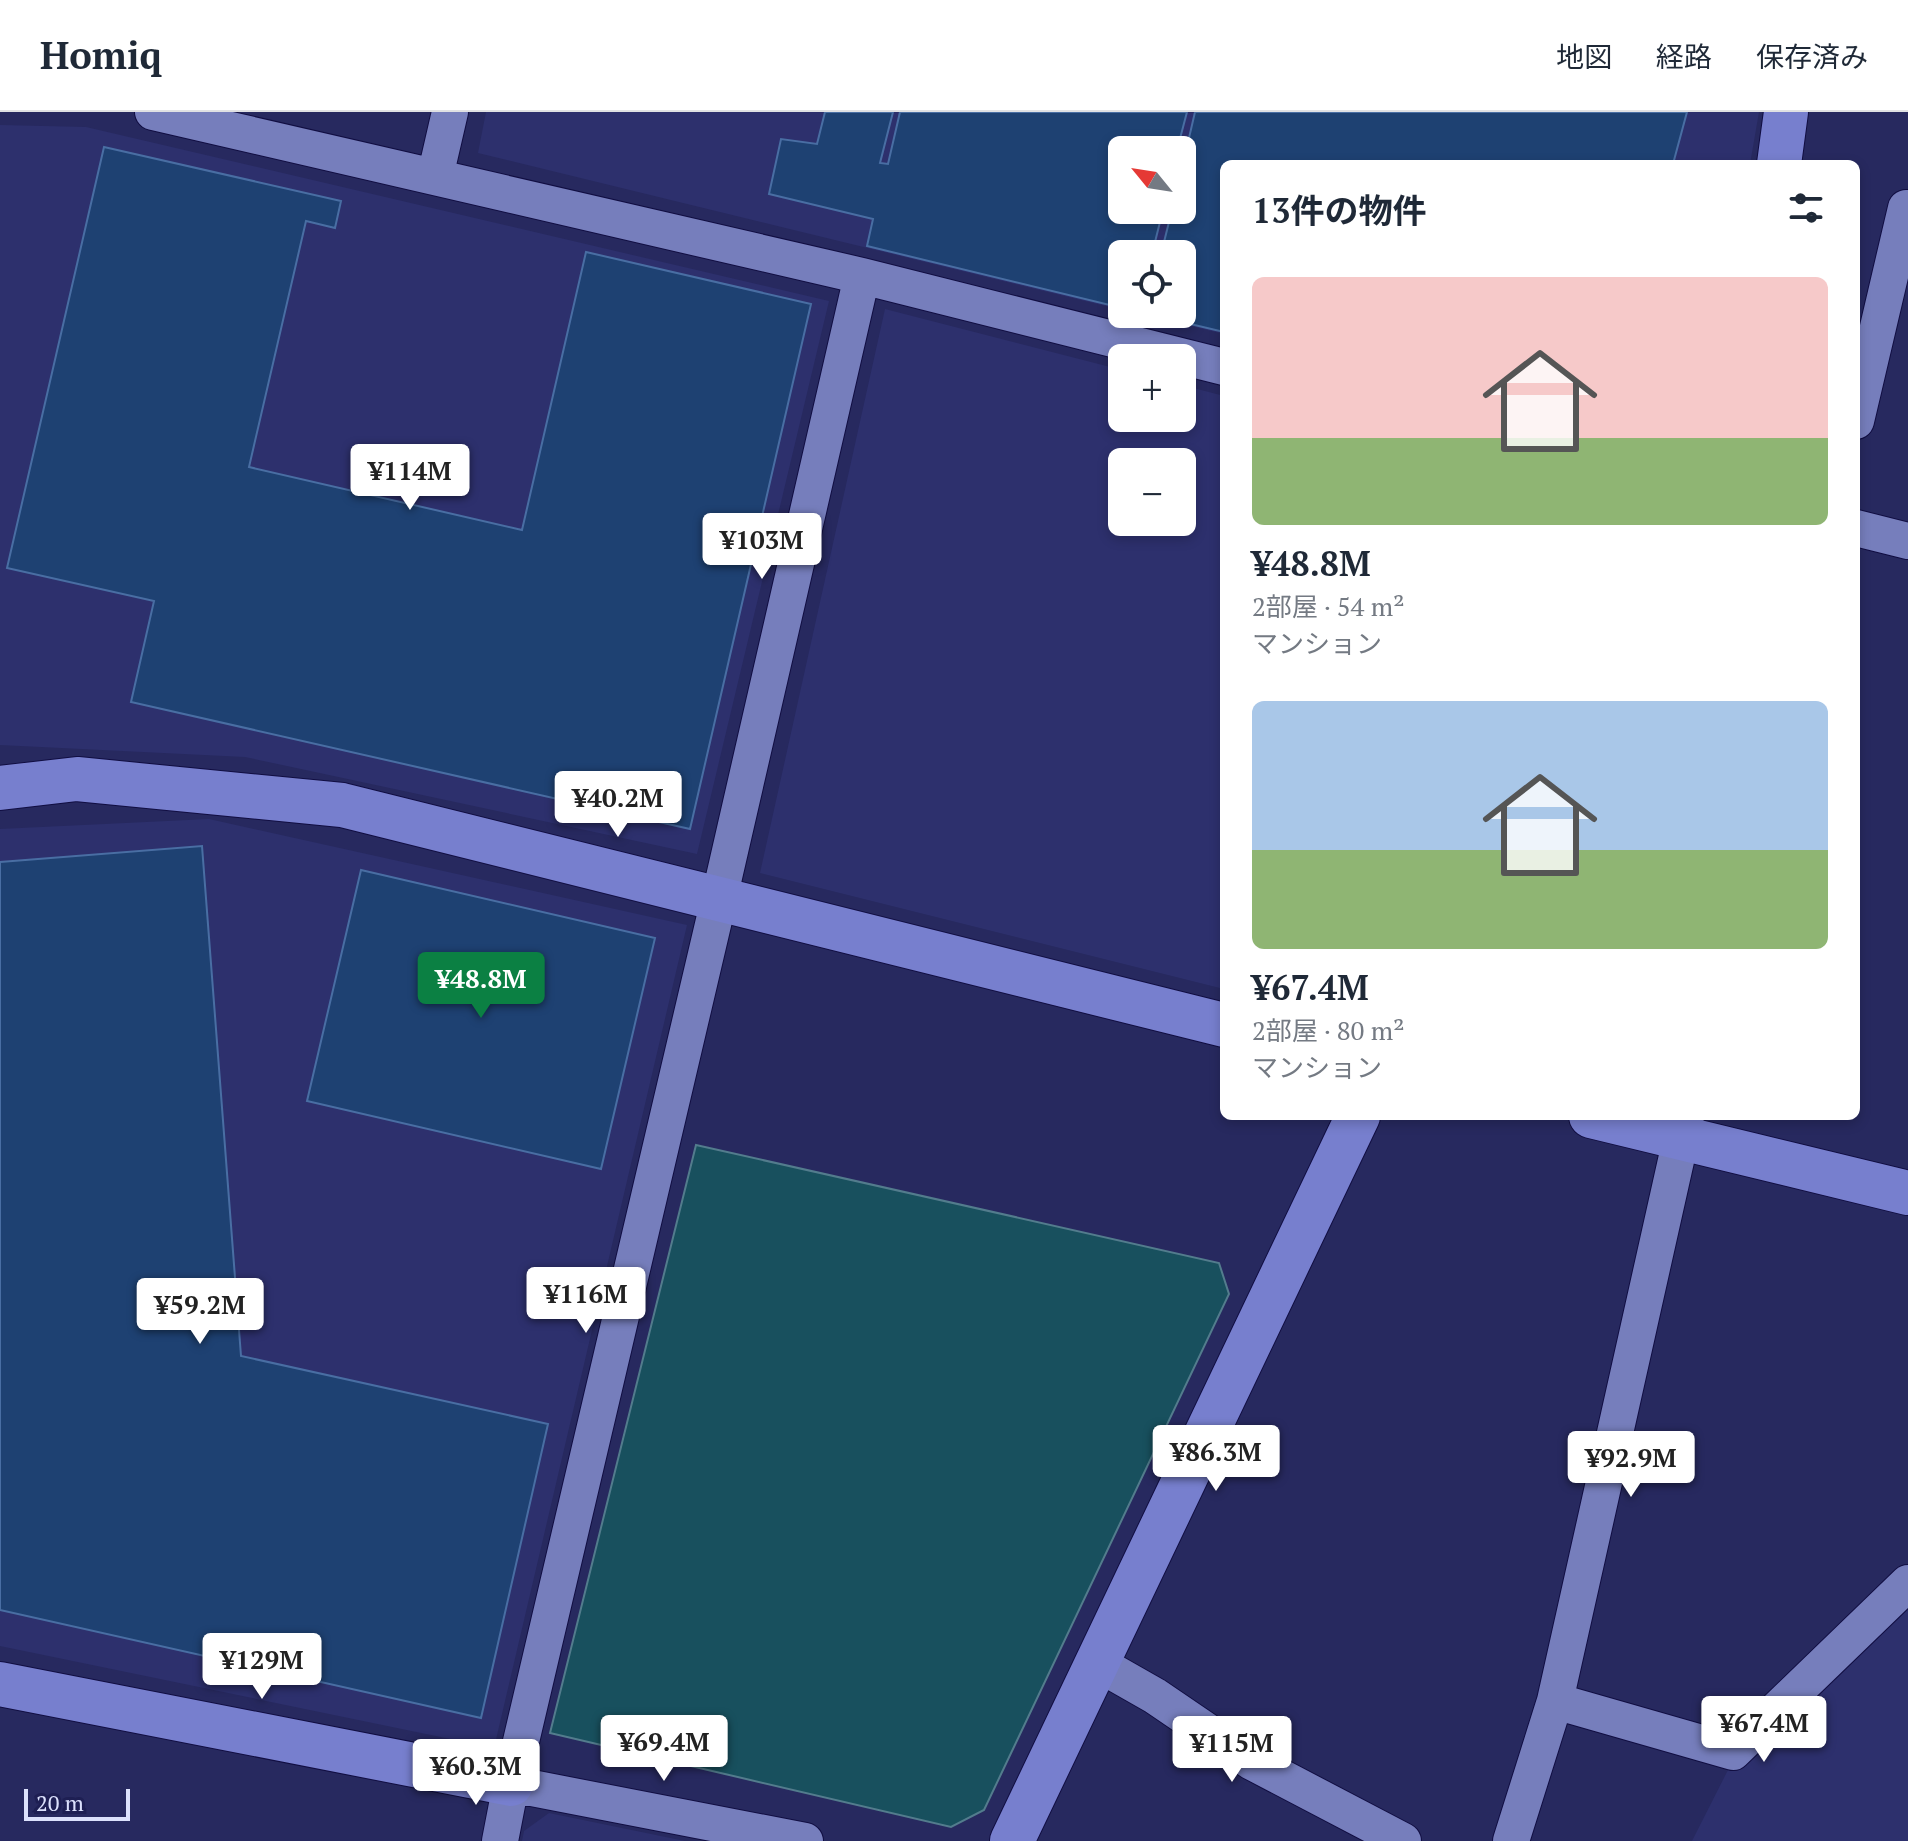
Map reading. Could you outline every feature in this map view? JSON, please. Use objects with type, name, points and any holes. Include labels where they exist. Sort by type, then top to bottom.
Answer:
[{"type":"street","points":[[153,112],[862,276],[1220,366]]},
{"type":"street","points":[[435,177],[450,112]]},
{"type":"street","points":[[1780,160],[1786,112]]},
{"type":"street","points":[[1860,404],[1906,208]]},
{"type":"street","points":[[500,1841],[862,276]]},
{"type":"street","points":[[1860,529],[1908,541]]},
{"type":"street","points":[[0,788],[77,779],[342,805],[1220,1024]]},
{"type":"street","points":[[1012,1841],[1356,1120]]},
{"type":"street","points":[[1624,1120],[1683,1127],[1908,1193]]},
{"type":"street","points":[[1511,1841],[1555,1701],[1683,1127]]},
{"type":"street","points":[[1555,1701],[1733,1752],[1908,1583]]},
{"type":"street","points":[[1097,1663],[1155,1696],[1252,1762],[1403,1841]]},
{"type":"street","points":[[0,1684],[805,1841]]},
{"type":"shaded area","points":[[486,112],[1759,112],[1751,160],[1220,160],[1220,333],[1196,327],[1196,240],[1108,240],[1108,307],[478,153]]},
{"type":"shaded area","points":[[0,125],[86,127],[829,301],[697,854],[245,757],[0,745]]},
{"type":"shaded area","points":[[885,309],[1108,366],[1108,432],[1196,432],[1196,389],[1220,395],[1220,988],[760,873]]},
{"type":"shaded area","points":[[209,819],[687,925],[494,1748],[0,1646],[0,829]]},
{"type":"shaded area","points":[[1908,1596],[1908,1841],[1692,1841],[1729,1768]]},
{"type":"shaded area","points":[[549,1813],[685,1841],[522,1841],[524,1831]]},
{"type":"water","points":[[696,1145],[1219,1263],[1229,1294],[984,1810],[951,1827],[550,1733]]},
{"type":"building","points":[[825,112],[893,112],[880,163],[888,164],[900,112],[1187,112],[1181,136],[1108,136],[1108,224],[1160,224],[1156,240],[1108,240],[1108,305],[867,246],[873,219],[769,194],[781,139],[817,144]]},
{"type":"building","points":[[1195,112],[1687,112],[1674,160],[1220,160],[1220,331],[1196,325],[1196,240],[1164,240],[1168,224],[1196,224],[1196,136],[1189,136]]},
{"type":"building","points":[[104,147],[341,201],[335,228],[306,221],[249,467],[522,530],[586,252],[811,304],[690,829],[131,702],[154,601],[7,568]]},
{"type":"building","points":[[202,846],[241,1356],[548,1424],[481,1718],[0,1610],[0,862]]},
{"type":"building","points":[[361,870],[655,938],[601,1169],[307,1101]]}]
